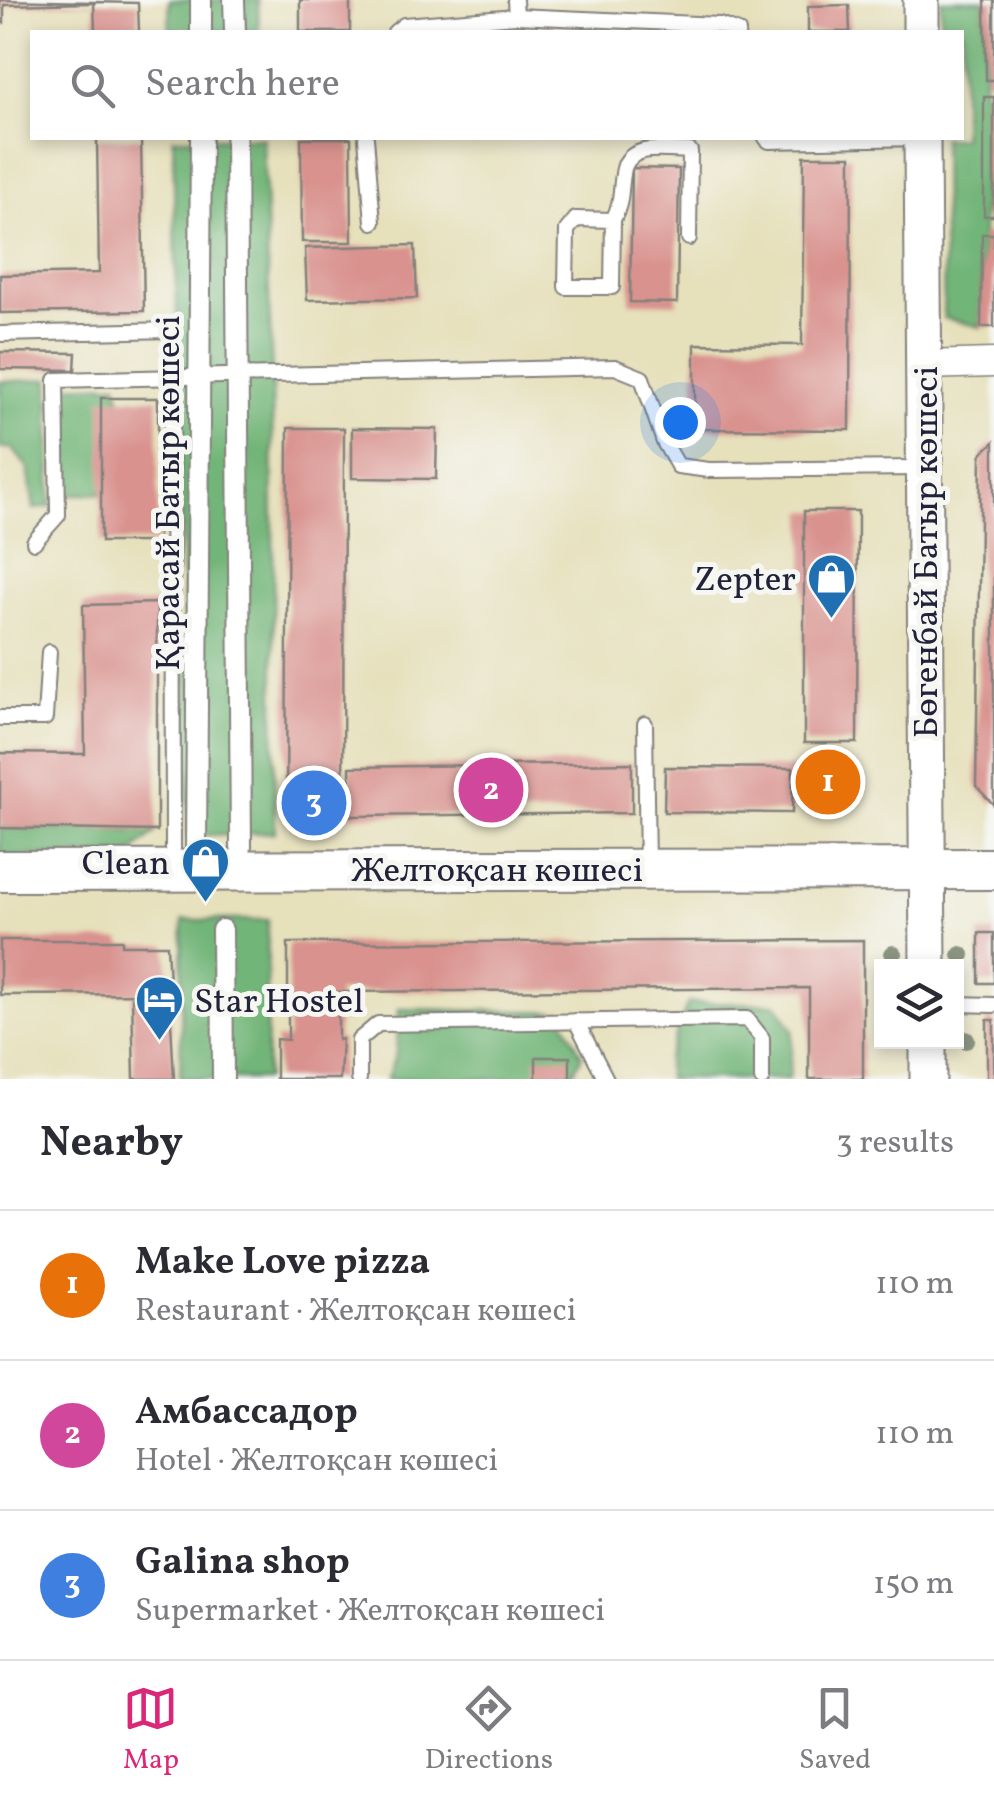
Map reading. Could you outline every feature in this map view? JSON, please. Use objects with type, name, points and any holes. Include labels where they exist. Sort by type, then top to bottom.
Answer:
[{"type":"main road","name":"Желтоқсан көшесі","points":[[0,871],[994,868]]},
{"type":"street","points":[[201,0],[201,30]]},
{"type":"street","points":[[234,0],[235,30]]},
{"type":"street","points":[[921,0],[921,30]]},
{"type":"street","name":"Қарасай Батыр көшесі","points":[[196,848],[201,140]]},
{"type":"street","name":"Қарасай Батыр көшесі","points":[[236,140],[242,847]]},
{"type":"street","name":"Бөгенбай Батыр көшесі","points":[[922,140],[928,959]]},
{"type":"street","points":[[924,365],[994,363]]},
{"type":"street","points":[[222,930],[223,1079]]},
{"type":"street","points":[[928,1049],[928,1079]]},
{"type":"lane","points":[[515,0],[516,16]]},
{"type":"lane","points":[[398,30],[404,25],[516,16],[719,25],[733,30]]},
{"type":"lane","points":[[366,140],[373,222]]},
{"type":"lane","points":[[768,140],[820,140]]},
{"type":"lane","points":[[613,220],[576,219],[570,223],[566,286],[612,288],[613,220],[622,203],[622,170],[633,154],[643,150],[690,151],[689,238]]},
{"type":"lane","points":[[0,334],[172,330],[173,849]]},
{"type":"lane","points":[[34,542],[58,515],[56,380],[615,367],[642,378],[664,442],[678,466],[709,470],[924,468]]},
{"type":"lane","points":[[0,718],[45,718],[49,652]]},
{"type":"lane","points":[[645,724],[646,869]]},
{"type":"lane","points":[[964,1004],[994,1005]]},
{"type":"lane","points":[[358,1079],[359,1040],[378,1024],[747,1019],[762,1038],[762,1079]]},
{"type":"lane","points":[[576,1021],[606,1079]]},
{"type":"green space","points":[[169,0],[258,0],[259,30],[170,30]]},
{"type":"green space","points":[[941,0],[985,0],[981,327],[944,318],[942,140],[964,140],[964,30],[941,30]]},
{"type":"green space","points":[[173,140],[263,140],[272,374],[275,832],[189,836]]},
{"type":"green space","points":[[49,379],[51,506],[34,509],[28,468],[12,448],[0,448],[0,382]]},
{"type":"green space","points":[[117,384],[120,398],[101,493],[64,495],[61,386]]},
{"type":"green space","points":[[0,828],[157,831],[129,855],[0,856]]},
{"type":"green space","points":[[183,920],[268,920],[266,1079],[180,1079]]},
{"type":"green space","points":[[688,1003],[777,1004],[793,1030],[789,1079],[667,1079],[667,1059]]},
{"type":"green space","points":[[399,1009],[560,1012],[582,1056],[570,1079],[387,1079],[396,1053]]},
{"type":"building","points":[[0,0],[138,3],[139,30],[95,30],[94,3],[4,5],[4,23],[0,23]]},
{"type":"building","points":[[300,0],[350,0],[350,30],[300,30]]},
{"type":"building","points":[[985,0],[994,0],[994,80],[986,80]]},
{"type":"building","points":[[849,5],[850,30],[808,30],[808,6]]},
{"type":"building","points":[[984,97],[994,97],[994,216],[984,216]]},
{"type":"building","points":[[97,140],[141,140],[144,311],[0,313],[0,275],[99,273]]},
{"type":"building","points":[[301,140],[351,140],[352,242],[302,242]]},
{"type":"building","points":[[804,156],[851,156],[850,430],[695,429],[695,344],[802,345]]},
{"type":"building","points":[[632,168],[679,169],[677,303],[630,302]]},
{"type":"building","points":[[982,234],[994,234],[994,327],[981,327]]},
{"type":"building","points":[[415,245],[417,298],[307,300],[305,248]]},
{"type":"building","points":[[0,352],[76,353],[75,370],[0,369]]},
{"type":"building","points":[[101,398],[158,398],[158,542],[101,542]]},
{"type":"building","points":[[288,428],[344,428],[343,815],[286,815]]},
{"type":"building","points":[[352,428],[437,429],[436,479],[352,478]]},
{"type":"building","points":[[994,442],[994,805],[976,786],[981,454]]},
{"type":"building","points":[[804,511],[858,511],[857,743],[804,743]]},
{"type":"building","points":[[157,603],[157,831],[0,828],[0,753],[85,754],[83,605]]},
{"type":"building","points":[[632,763],[632,813],[351,816],[350,767]]},
{"type":"building","points":[[665,767],[793,768],[792,813],[664,812]]},
{"type":"building","points":[[979,933],[994,933],[994,983],[979,983]]},
{"type":"building","points":[[0,940],[122,940],[122,945],[167,945],[174,1079],[134,1079],[132,996],[157,994],[0,995]]},
{"type":"building","points":[[863,940],[863,1079],[809,1079],[809,988],[338,992],[340,1079],[276,1079],[276,1039],[288,1040],[288,943]]},
{"type":"building","points":[[987,1020],[994,1020],[994,1079],[987,1079]]},
{"type":"building","points":[[536,1057],[570,1057],[570,1079],[536,1079]]},
{"type":"place","name":"Zepter","points":[[831,620]]},
{"type":"place","name":"Make Love pizza","points":[[828,782]]},
{"type":"place","name":"Амбассадор","points":[[491,790]]},
{"type":"place","name":"Galina shop","points":[[314,803]]},
{"type":"place","name":"Clean","points":[[205,904]]},
{"type":"place","name":"Star Hostel","points":[[159,1042]]}]
